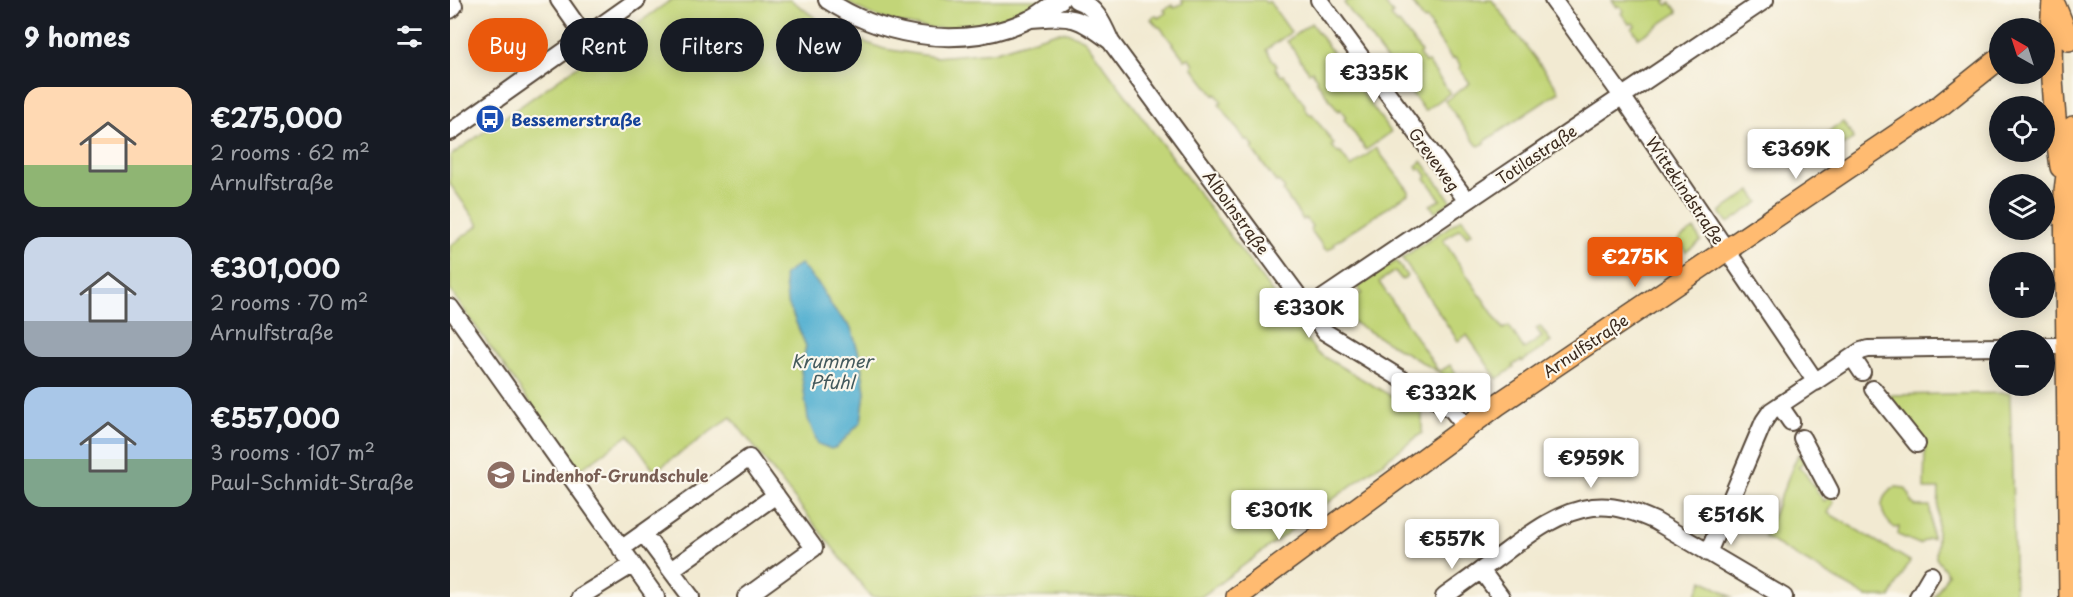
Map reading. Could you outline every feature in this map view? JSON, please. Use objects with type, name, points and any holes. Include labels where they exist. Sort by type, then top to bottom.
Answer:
[{"type":"main road","points":[[2050,8],[2059,45],[2056,128],[2065,191],[2070,597]]},
{"type":"main road","name":"Arnulfstraße","points":[[1237,597],[1466,427],[1941,105],[1989,67]]},
{"type":"main road","name":"Arnulfstraße","points":[[1941,105],[1969,95],[1989,82]]},
{"type":"main road","points":[[2065,191],[2073,127]]},
{"type":"street","points":[[559,0],[572,18]]},
{"type":"street","points":[[612,18],[637,0]]},
{"type":"street","points":[[827,0],[865,21],[892,30],[921,35],[952,37],[978,35],[1031,19],[1068,16],[1090,26],[1112,42]]},
{"type":"street","points":[[1031,19],[1049,5],[1061,0]]},
{"type":"street","points":[[1076,0],[1084,2],[1099,16],[1112,42]]},
{"type":"street","name":"Greveweg","points":[[1319,0],[1467,201]]},
{"type":"street","name":"Wittekindstraße","points":[[1553,0],[1623,96],[1816,382]]},
{"type":"street","name":"Totilastraße","points":[[1307,309],[1765,0]]},
{"type":"street","points":[[450,1],[454,6],[450,10]]},
{"type":"street","name":"Alboinstraße","points":[[1112,42],[1325,333],[1452,410],[1466,427]]},
{"type":"street","points":[[450,132],[560,55]]},
{"type":"street","points":[[450,307],[656,597]]},
{"type":"street","points":[[2055,346],[2067,346]]},
{"type":"street","points":[[1708,553],[1764,421],[1771,411],[1852,357],[1868,349],[1989,347]]},
{"type":"street","points":[[1852,357],[1863,372]]},
{"type":"street","points":[[1874,389],[1917,444]]},
{"type":"street","points":[[1780,406],[1791,422]]},
{"type":"street","points":[[1802,438],[1830,491]]},
{"type":"street","points":[[621,549],[749,458],[814,548],[746,597]]},
{"type":"street","points":[[671,570],[776,495]]},
{"type":"street","points":[[1444,597],[1478,568],[1542,526],[1569,513],[1595,506],[1637,513],[1655,521],[1784,597]]},
{"type":"street","points":[[643,533],[690,597]]},
{"type":"street","points":[[580,597],[632,565]]},
{"type":"street","points":[[1478,568],[1501,597]]},
{"type":"street","points":[[1918,597],[1930,575]]},
{"type":"green space","points":[[671,0],[791,0],[816,18],[776,18],[776,72],[862,72],[862,41],[884,49],[936,57],[993,52],[1057,32],[1067,32],[1085,40],[1317,353],[1422,412],[1422,433],[1201,597],[871,597],[731,417],[655,471],[629,435],[578,471],[450,290],[450,246],[479,225],[450,184],[450,156],[569,72],[648,72],[648,18],[646,18]],"holes":[[[819,285],[834,310],[851,328],[860,357],[865,392],[861,422],[837,447],[806,393],[801,371],[806,346],[787,301]]]},
{"type":"green space","points":[[841,0],[1046,0],[1027,10],[987,24],[946,29],[925,28],[884,19]]},
{"type":"green space","points":[[1182,0],[1264,0],[1266,3],[1269,1],[1291,32],[1266,50],[1277,66],[1275,68],[1281,76],[1284,75],[1305,105],[1304,107],[1310,115],[1312,114],[1334,144],[1332,146],[1338,153],[1340,152],[1351,167],[1376,148],[1409,191],[1408,194],[1334,243],[1335,245],[1328,250],[1325,249],[1310,229],[1312,226],[1305,218],[1303,220],[1283,191],[1285,189],[1278,181],[1276,182],[1252,149],[1254,147],[1248,140],[1246,141],[1219,104],[1222,102],[1192,67],[1194,64],[1189,58],[1185,60],[1160,27],[1151,19],[1156,15],[1158,18],[1166,13],[1164,10],[1172,5],[1174,8],[1183,3]]},
{"type":"green space","points":[[1348,0],[1382,0],[1393,14],[1391,16],[1397,24],[1399,23],[1421,52],[1419,54],[1425,63],[1428,62],[1450,93],[1425,111],[1344,3]]},
{"type":"green space","points":[[1410,0],[1492,0],[1510,24],[1514,34],[1516,33],[1559,92],[1485,143],[1477,145],[1445,101],[1470,83],[1459,68],[1461,66],[1455,58],[1452,59],[1431,29],[1433,28],[1427,19],[1424,20]]},
{"type":"green space","points":[[1612,0],[1667,0],[1665,2],[1667,5],[1671,3],[1678,12],[1639,38],[1632,28],[1635,26],[1633,23],[1629,24],[1621,13],[1624,11]]},
{"type":"green space","points":[[1311,23],[1391,132],[1366,150],[1344,119],[1346,117],[1340,109],[1338,111],[1312,71],[1309,72],[1287,41]]},
{"type":"green space","points":[[1843,122],[1854,138],[1838,149],[1827,133]]},
{"type":"green space","points":[[1422,161],[1451,201],[1435,212],[1430,205],[1441,200],[1425,178],[1427,176],[1421,168],[1418,170],[1416,166]]},
{"type":"green space","points":[[1751,191],[1759,202],[1728,223],[1720,212]]},
{"type":"green space","points":[[1462,218],[1472,233],[1467,236],[1460,228],[1443,240],[1503,329],[1509,326],[1524,349],[1542,337],[1536,328],[1540,326],[1551,342],[1522,362],[1521,360],[1513,365],[1514,367],[1497,379],[1467,335],[1458,341],[1402,258]]},
{"type":"green space","points":[[1694,229],[1701,241],[1686,252],[1678,240]]},
{"type":"green space","points":[[1396,261],[1407,276],[1402,280],[1395,271],[1379,282],[1439,372],[1450,365],[1466,388],[1346,318],[1340,309],[1362,293],[1358,287]]},
{"type":"green space","points":[[1989,393],[1989,396],[2010,396],[2015,597],[1934,597],[1948,574],[1936,558],[1939,489],[1924,489],[1925,449],[1889,395]]},
{"type":"green space","points":[[1798,454],[1804,462],[1798,467],[1824,501],[1830,497],[1834,502],[1828,513],[1910,561],[1890,597],[1867,597],[1764,537]]},
{"type":"green space","points":[[1896,487],[1905,488],[1910,495],[1911,502],[1916,506],[1930,506],[1932,539],[1919,544],[1898,535],[1899,527],[1895,528],[1886,518],[1882,507],[1883,501],[1885,496]]},
{"type":"green space","points":[[1703,580],[1732,597],[1695,597]]},
{"type":"water","name":"Krummer Pfuhl","points":[[800,264],[819,285],[834,310],[851,328],[860,357],[865,392],[861,422],[837,447],[831,449],[818,444],[808,419],[801,371],[806,346],[787,301],[784,275]]},
{"type":"place","name":"Bessemerstraße","points":[[490,119]]},
{"type":"place","name":"Lindenhof-Grundschule","points":[[501,475]]}]
